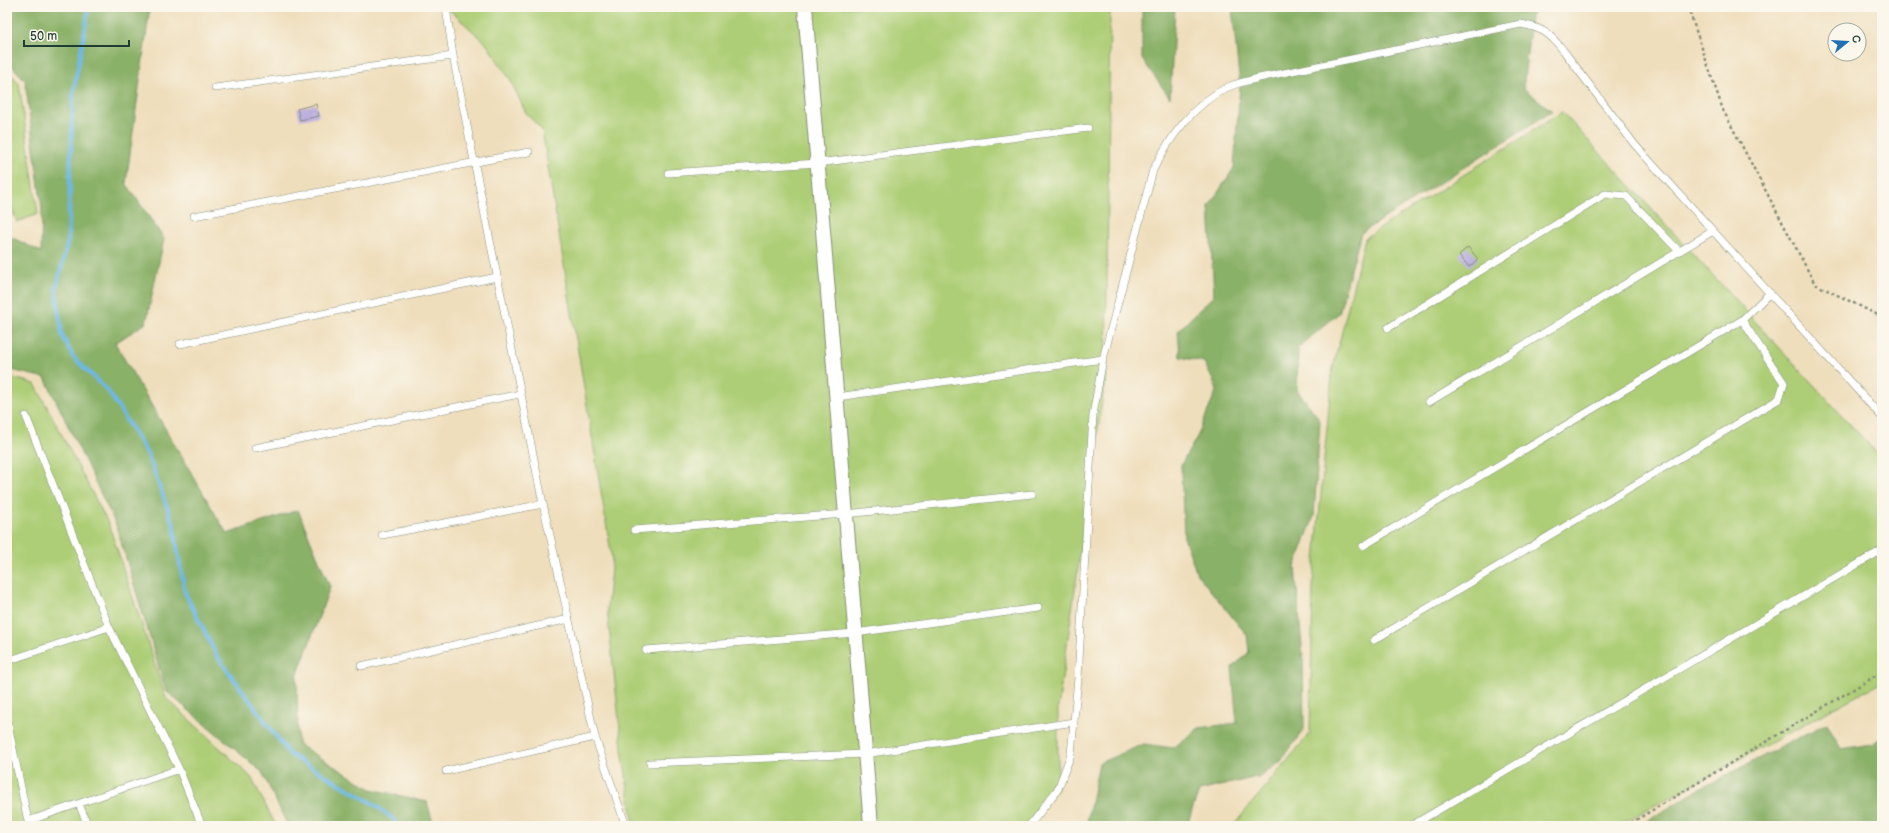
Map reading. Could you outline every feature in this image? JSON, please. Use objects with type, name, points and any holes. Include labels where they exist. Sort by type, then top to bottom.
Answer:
[{"type":"street","points":[[805,7],[871,826]]},
{"type":"lane","points":[[446,7],[453,56],[520,394],[568,619],[595,737],[626,826]]},
{"type":"lane","points":[[1028,826],[1058,789],[1071,754],[1092,415],[1103,359],[1153,170],[1165,147],[1184,123],[1204,103],[1226,88],[1259,78],[1521,24],[1538,27],[1550,35],[1559,44],[1635,145],[1882,417]]},
{"type":"lane","points":[[215,88],[453,56]]},
{"type":"lane","points":[[668,173],[818,163],[1088,128]]},
{"type":"lane","points":[[194,216],[529,152]]},
{"type":"lane","points":[[1388,328],[1605,194],[1626,196],[1679,251]]},
{"type":"lane","points":[[1430,402],[1713,231]]},
{"type":"lane","points":[[180,344],[497,277]]},
{"type":"lane","points":[[1362,546],[1742,320],[1770,293]]},
{"type":"lane","points":[[1374,640],[1779,399],[1784,383],[1742,320]]},
{"type":"lane","points":[[836,397],[1103,359]]},
{"type":"lane","points":[[255,448],[520,394]]},
{"type":"lane","points":[[26,416],[108,627],[179,769],[202,826]]},
{"type":"lane","points":[[634,530],[846,514],[1032,494]]},
{"type":"lane","points":[[382,535],[543,504]]},
{"type":"lane","points":[[1411,826],[1882,550]]},
{"type":"lane","points":[[646,650],[855,633],[1038,608]]},
{"type":"lane","points":[[361,666],[568,619]]},
{"type":"lane","points":[[7,661],[108,627]]},
{"type":"lane","points":[[7,720],[29,823],[78,804],[179,769]]},
{"type":"lane","points":[[650,763],[865,754],[1074,722]]},
{"type":"lane","points":[[446,771],[595,737]]},
{"type":"lane","points":[[78,804],[88,826]]},
{"type":"path","points":[[1688,7],[1723,110],[1815,284],[1882,317]]},
{"type":"path","points":[[1626,826],[1882,672]]},
{"type":"green space","points":[[7,7],[150,7],[126,183],[164,239],[146,323],[115,343],[227,534],[298,510],[330,587],[297,676],[298,744],[371,789],[427,802],[434,826],[288,826],[262,772],[166,691],[116,525],[45,378],[7,369],[7,235],[41,252],[42,209],[25,80],[7,61]]},
{"type":"green space","points":[[446,7],[1110,7],[1106,374],[1058,707],[1058,789],[1028,826],[634,826],[623,757],[607,608],[612,559],[542,130],[526,113],[510,79],[485,42]]},
{"type":"green space","points":[[1142,7],[1175,7],[1170,98],[1142,59]]},
{"type":"green space","points":[[1232,7],[1534,7],[1531,19],[1523,88],[1552,111],[1361,233],[1339,313],[1298,348],[1297,390],[1320,420],[1314,516],[1295,567],[1303,658],[1304,729],[1281,761],[1261,776],[1199,791],[1189,819],[1195,826],[1081,826],[1087,822],[1099,763],[1144,744],[1173,748],[1199,728],[1237,723],[1232,668],[1249,652],[1247,635],[1197,574],[1184,537],[1181,465],[1198,435],[1217,389],[1204,362],[1180,357],[1178,331],[1214,295],[1209,206],[1234,168],[1240,86]]},
{"type":"green space","points":[[7,70],[19,83],[38,214],[17,222],[7,196]]},
{"type":"green space","points":[[1562,112],[1882,459],[1882,682],[1617,826],[1233,826],[1310,733],[1313,583],[1332,372],[1365,238]]},
{"type":"green space","points":[[7,376],[35,384],[109,525],[166,698],[251,777],[276,826],[7,826]]},
{"type":"green space","points":[[1827,723],[1841,749],[1872,744],[1882,737],[1882,826],[1639,826],[1698,790]]},
{"type":"building","points":[[316,104],[319,116],[300,120],[297,109]]},
{"type":"building","points":[[1468,247],[1478,259],[1469,267],[1459,255]]},
{"type":"waterway","points":[[89,7],[73,93],[68,241],[56,289],[62,335],[73,357],[108,391],[147,453],[173,523],[185,593],[217,656],[289,754],[374,804],[393,819],[397,826]]}]
